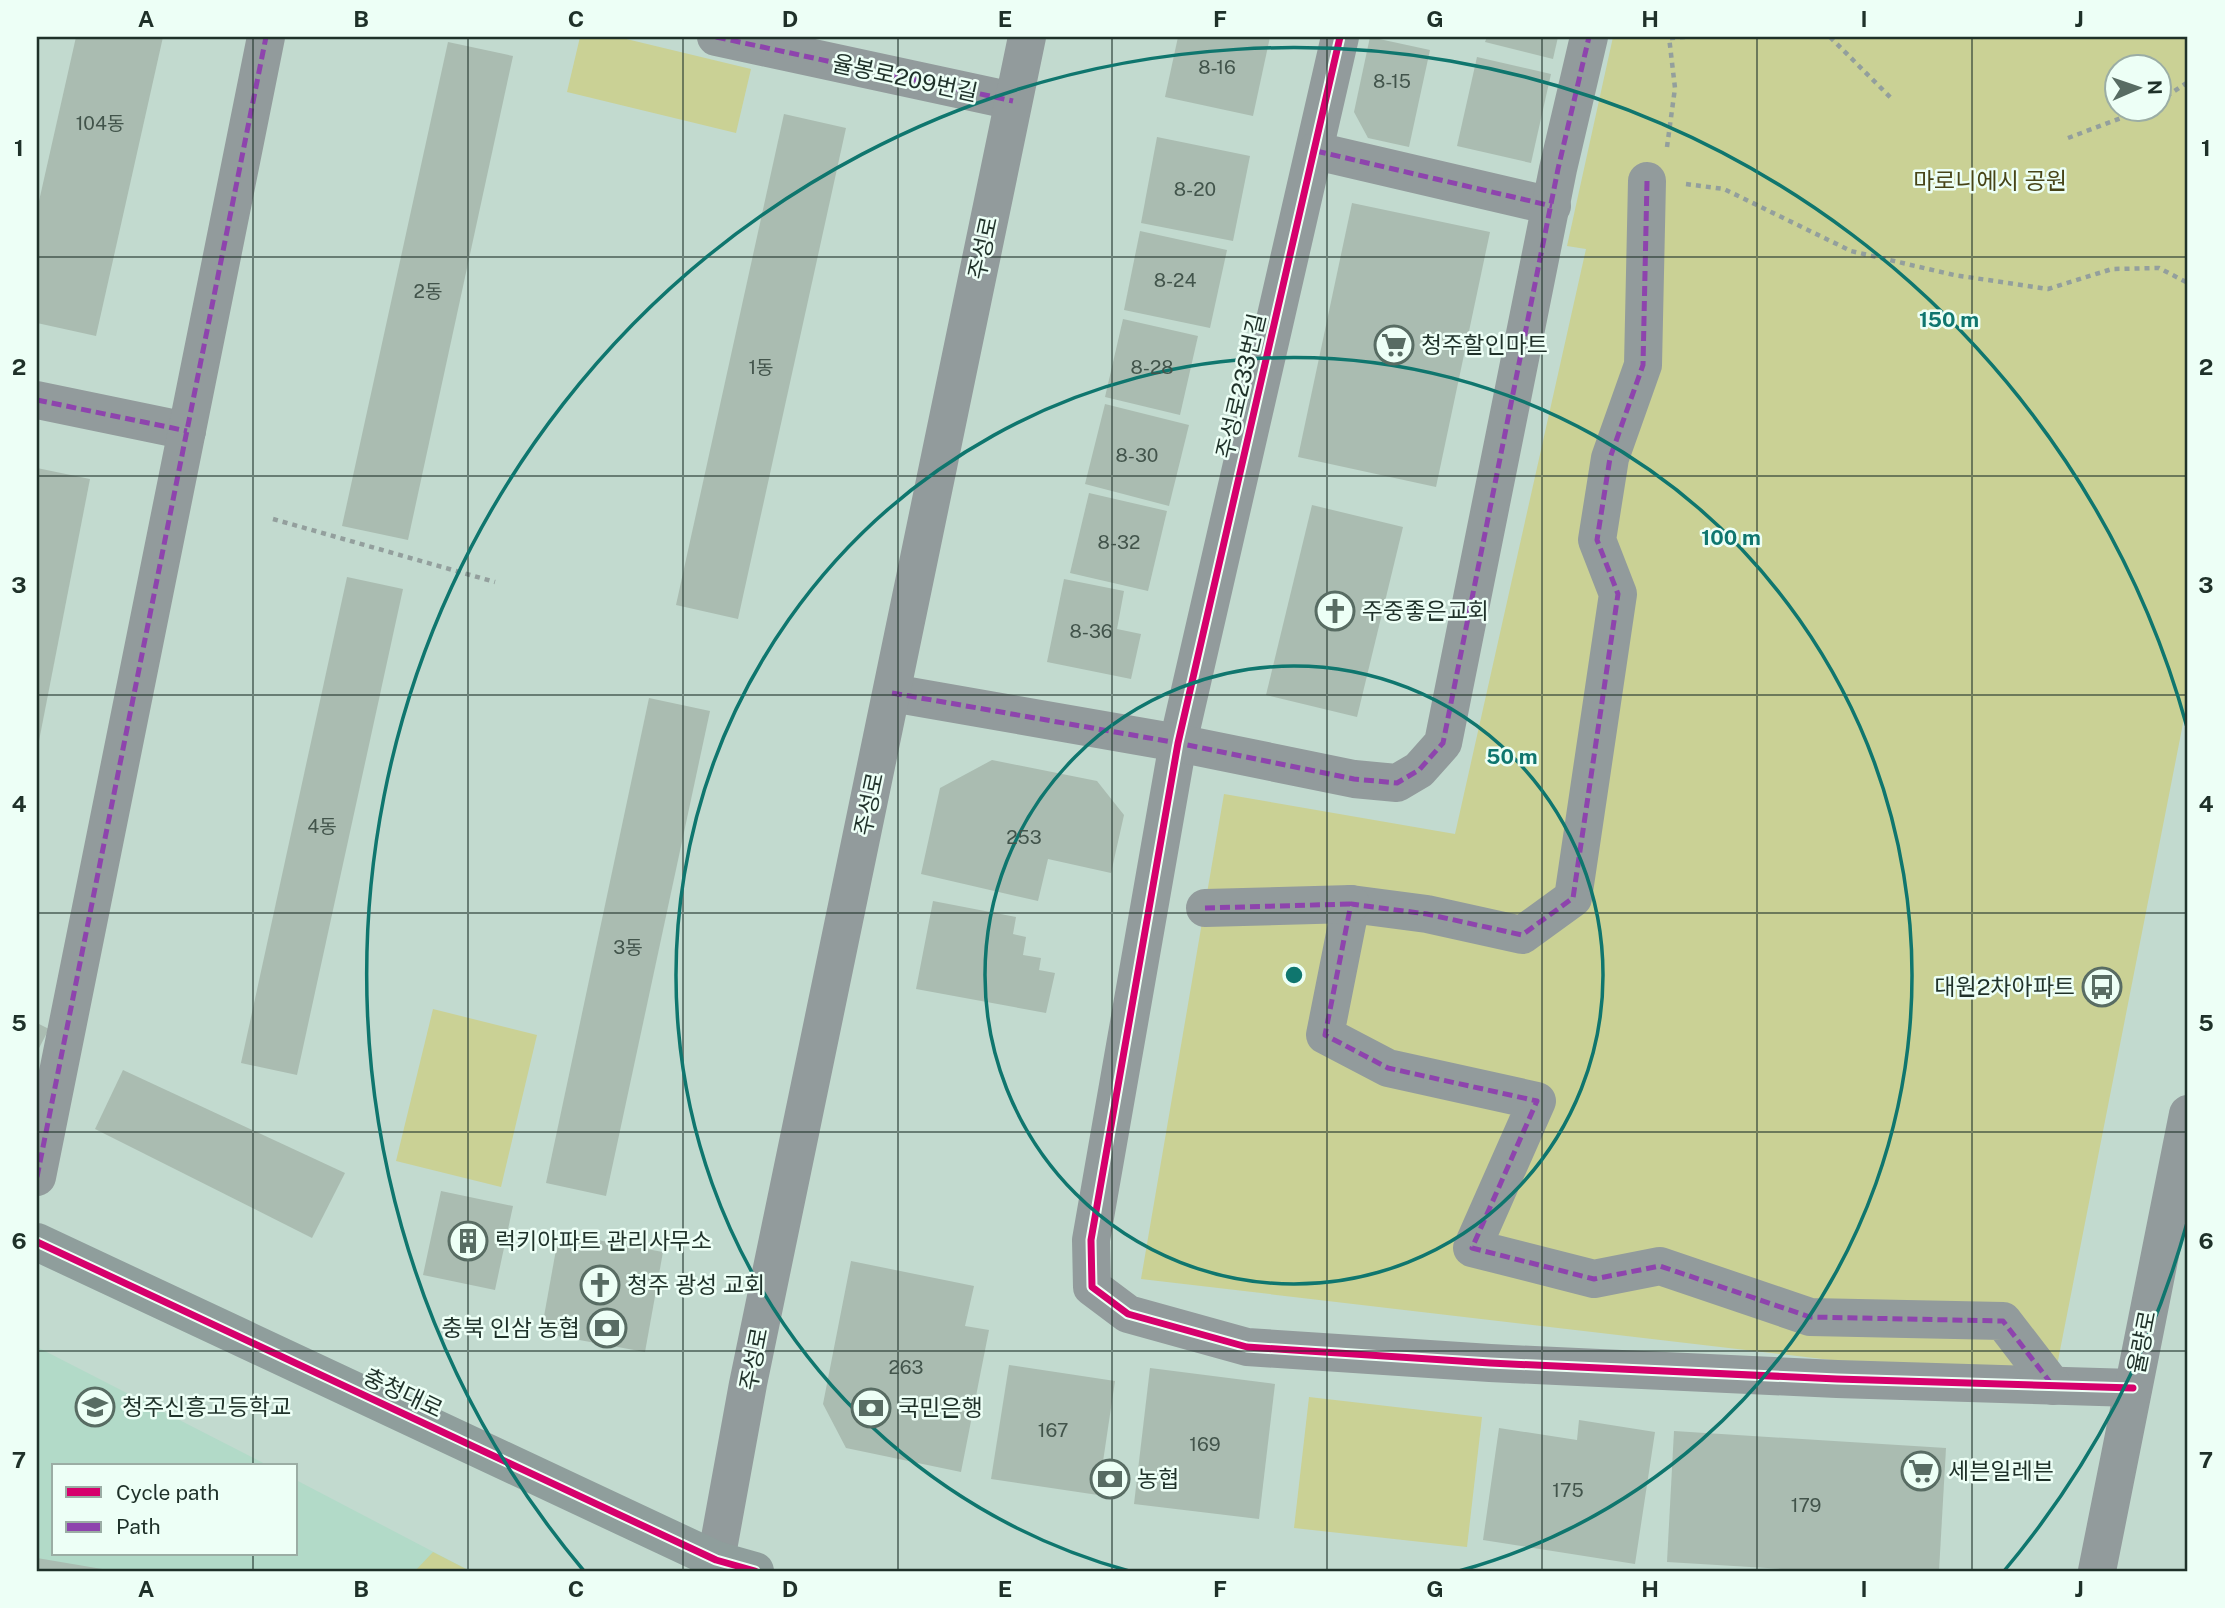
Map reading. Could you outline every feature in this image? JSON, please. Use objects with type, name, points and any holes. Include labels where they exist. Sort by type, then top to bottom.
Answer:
[{"type":"main road","name":"충청대로","points":[[37,1242],[715,1566],[755,1571]]},
{"type":"street","points":[[37,1177],[266,37]]},
{"type":"street","name":"율봉로209번길","points":[[716,37],[1013,102]]},
{"type":"street","name":"주성로","points":[[715,1566],[748,1384],[1027,37]]},
{"type":"street","name":"주성로233번길","points":[[1340,37],[1316,151],[1178,743],[1091,1240],[1092,1287],[1128,1314],[1247,1347],[1504,1364],[2053,1386]]},
{"type":"street","points":[[892,693],[1178,743],[1354,779],[1397,783],[1419,770],[1443,743],[1589,37]]},
{"type":"street","points":[[1316,151],[1552,206]]},
{"type":"street","points":[[1205,908],[1351,904],[1427,914],[1522,935],[1573,898],[1618,594],[1597,540],[1610,458],[1643,365],[1647,181]]},
{"type":"street","points":[[37,400],[187,431]]},
{"type":"street","points":[[1351,904],[1325,1035],[1388,1068],[1536,1101],[1472,1248],[1594,1279],[1660,1266],[1810,1317],[2003,1321],[2053,1386],[2133,1388]]},
{"type":"street","name":"율량로","points":[[2097,1571],[2188,1114]]},
{"type":"path","points":[[1685,37],[1670,37],[1675,88],[1670,142],[1647,181],[1724,189],[1851,251],[1964,277],[2048,289],[2112,269],[2159,268],[2188,283]]},
{"type":"path","points":[[1830,37],[1891,98]]},
{"type":"path","points":[[2172,93],[2188,82]]},
{"type":"path","points":[[2068,138],[2111,122]]},
{"type":"path","points":[[273,519],[495,582]]},
{"type":"shaded area","name":"청주신흥고등학교","points":[[37,1347],[265,1464],[52,1464],[52,1556],[298,1556],[298,1481],[470,1571],[37,1571]]},
{"type":"green space","points":[[580,37],[618,37],[751,69],[736,133],[567,92]]},
{"type":"green space","name":"마로니에시 공원","points":[[1613,37],[2188,37],[2188,698],[2053,1386],[1141,1279],[1224,794],[1455,834],[1586,249],[1567,246]]},
{"type":"green space","points":[[433,1009],[537,1035],[501,1187],[396,1161]]},
{"type":"green space","points":[[1309,1397],[1482,1417],[1467,1547],[1294,1528]]},
{"type":"green space","points":[[433,1552],[470,1571],[415,1571]]},
{"type":"building","points":[[76,37],[163,37],[96,336],[37,323],[37,210]]},
{"type":"building","points":[[1178,37],[1270,37],[1253,116],[1165,97]]},
{"type":"building","points":[[1370,37],[1430,50],[1409,147],[1368,138],[1354,112]]},
{"type":"building","points":[[1487,37],[1558,37],[1553,59],[1485,42]]},
{"type":"building","points":[[448,42],[513,56],[408,540],[342,526]]},
{"type":"building","points":[[1477,57],[1551,74],[1531,163],[1457,146]]},
{"type":"building","points":[[784,114],[846,128],[738,619],[676,605]]},
{"type":"building","points":[[1157,137],[1250,156],[1233,241],[1141,223]]},
{"type":"building","name":"청주할인마트","points":[[1352,203],[1490,232],[1436,487],[1298,457]]},
{"type":"building","points":[[1140,231],[1227,250],[1210,328],[1124,310]]},
{"type":"building","points":[[1123,319],[1198,336],[1180,415],[1105,397]]},
{"type":"building","points":[[1105,404],[1189,425],[1169,506],[1085,484]]},
{"type":"building","points":[[37,468],[90,479],[38,746],[37,746]]},
{"type":"building","points":[[1089,493],[1167,511],[1148,591],[1070,573]]},
{"type":"building","name":"주중좋은교회","points":[[1312,505],[1403,527],[1357,717],[1266,695]]},
{"type":"building","points":[[347,577],[403,589],[297,1075],[241,1063]]},
{"type":"building","points":[[1064,579],[1124,591],[1117,629],[1141,634],[1131,679],[1047,662]]},
{"type":"building","points":[[649,698],[710,711],[606,1196],[546,1183]]},
{"type":"building","points":[[992,760],[1097,781],[1124,815],[1111,873],[1048,859],[1038,901],[921,874],[940,788]]},
{"type":"building","points":[[933,901],[1016,917],[1013,934],[1026,937],[1023,955],[1041,958],[1039,970],[1055,973],[1046,1013],[916,989]]},
{"type":"building","points":[[37,1023],[49,1029],[37,1052]]},
{"type":"building","points":[[123,1070],[345,1173],[312,1238],[95,1129]]},
{"type":"building","name":"럭키아파트 관리사무소","points":[[441,1191],[513,1206],[495,1290],[423,1275]]},
{"type":"building","points":[[559,1233],[663,1252],[645,1352],[541,1333]]},
{"type":"building","points":[[851,1261],[974,1286],[965,1326],[989,1330],[961,1472],[846,1448],[823,1404]]},
{"type":"building","points":[[1009,1365],[1115,1381],[1098,1495],[991,1479]]},
{"type":"building","points":[[1150,1368],[1275,1384],[1259,1519],[1134,1504]]},
{"type":"building","points":[[1579,1420],[1655,1432],[1635,1564],[1483,1540],[1499,1428],[1577,1440]]},
{"type":"building","points":[[1674,1431],[1946,1448],[1939,1571],[1816,1571],[1667,1562]]},
{"type":"building","points":[[37,1558],[108,1570],[108,1571],[37,1571]]},
{"type":"marked path","points":[[37,1177],[266,37]]},
{"type":"marked path","points":[[716,37],[1013,101]]},
{"type":"marked path","points":[[892,693],[1178,743],[1354,779],[1397,783],[1419,770],[1443,743],[1558,169],[1589,37]]},
{"type":"marked path","points":[[1316,151],[1552,206]]},
{"type":"marked path","points":[[1647,181],[1643,365],[1610,458],[1597,540],[1618,594],[1573,898],[1522,935],[1427,914],[1351,904],[1325,1035],[1388,1068],[1537,1101],[1472,1248],[1594,1279],[1660,1266],[1810,1317],[2003,1321],[2053,1386]]},
{"type":"marked path","points":[[37,400],[187,431]]},
{"type":"marked path","points":[[1205,908],[1351,904]]},
{"type":"cycle path","points":[[1340,37],[1178,743],[1091,1240],[1092,1287],[1128,1314],[1247,1347],[1490,1363],[1837,1379],[2133,1388]]},
{"type":"cycle path","points":[[37,1242],[716,1560],[755,1571]]},
{"type":"place","name":"청주할인마트","points":[[1394,345]]},
{"type":"place","name":"주중좋은교회","points":[[1335,611]]},
{"type":"place","name":"대원2차아파트","points":[[2102,987]]},
{"type":"place","name":"럭키아파트 관리사무소","points":[[468,1241]]},
{"type":"place","name":"청주 광성 교회","points":[[600,1285]]},
{"type":"place","name":"충북 인삼 농협","points":[[607,1328]]},
{"type":"place","name":"청주신흥고등학교","points":[[95,1407]]},
{"type":"place","name":"국민은행","points":[[871,1408]]},
{"type":"place","name":"세븐일레븐","points":[[1921,1471]]},
{"type":"place","name":"농협","points":[[1110,1479]]}]
